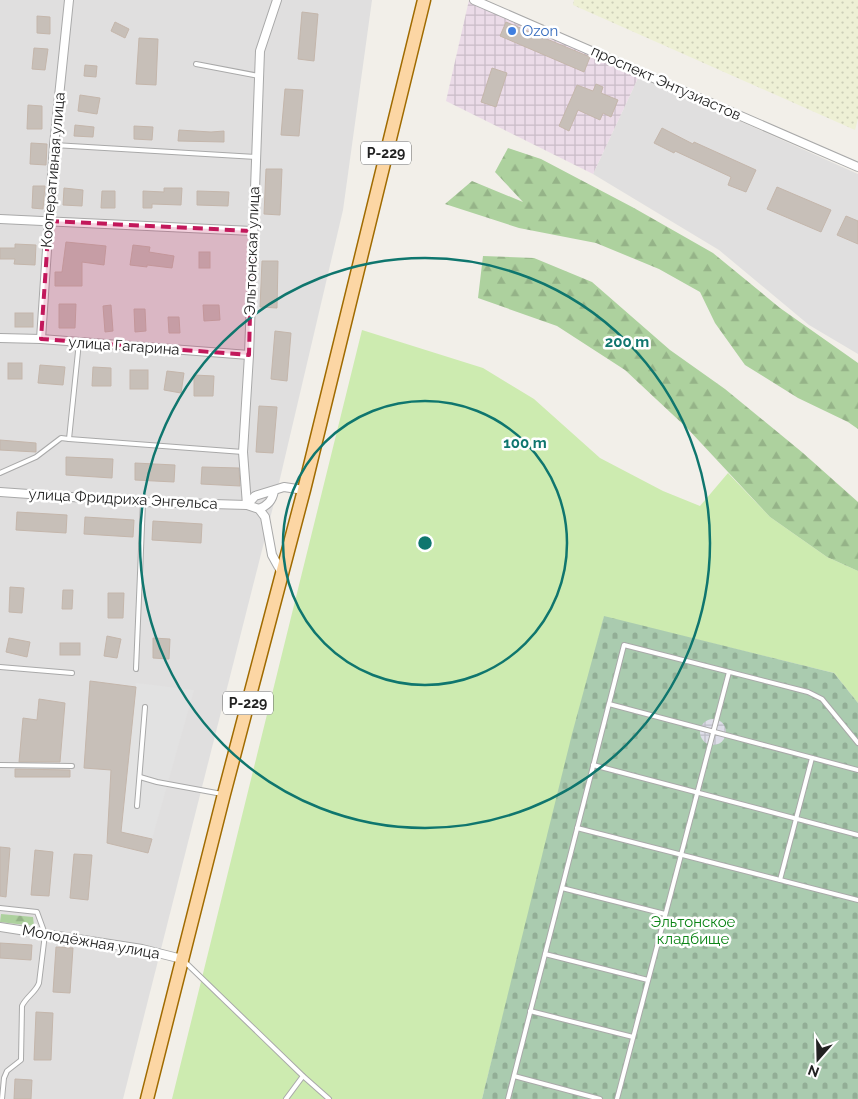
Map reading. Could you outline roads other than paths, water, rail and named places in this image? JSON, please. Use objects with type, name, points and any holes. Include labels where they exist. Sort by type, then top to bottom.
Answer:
[{"type":"main road","name":"Р-229","points":[[147,1099],[224,794],[304,490],[424,0]]},
{"type":"street","name":"Кооперативная улица","points":[[41,339],[54,145],[69,0]]},
{"type":"street","name":"Эльтонская улица","points":[[246,505],[243,452],[249,356],[252,231],[260,51],[277,0]]},
{"type":"street","name":"проспект Энтузиастов","points":[[474,0],[858,168]]},
{"type":"street","points":[[0,219],[252,231]]},
{"type":"street","name":"улица Гагарина","points":[[0,338],[41,339],[249,356]]},
{"type":"street","points":[[246,505],[255,496],[284,487],[304,490]]},
{"type":"street","points":[[274,491],[270,502],[259,509],[265,517],[272,555],[282,573]]},
{"type":"street","name":"улица Фридриха Энгельса","points":[[0,492],[143,502],[246,505],[259,509]]},
{"type":"street","name":"Молодёжная улица","points":[[0,927],[142,949],[182,959]]},
{"type":"lane","points":[[196,64],[259,76]]},
{"type":"lane","points":[[54,145],[256,158]]},
{"type":"lane","points":[[69,439],[79,342]]},
{"type":"lane","points":[[0,473],[36,457],[61,438],[243,452]]},
{"type":"lane","points":[[136,669],[143,502]]},
{"type":"lane","points":[[508,1099],[624,645],[814,694],[822,699],[858,743]]},
{"type":"lane","points":[[0,667],[72,674]]},
{"type":"lane","points":[[616,1099],[729,672]]},
{"type":"lane","points":[[609,704],[858,770]]},
{"type":"lane","points":[[137,806],[146,707]]},
{"type":"lane","points":[[780,880],[812,758]]},
{"type":"lane","points":[[0,764],[72,766]]},
{"type":"lane","points":[[593,765],[858,835]]},
{"type":"lane","points":[[140,777],[180,787],[224,794]]},
{"type":"lane","points":[[577,828],[858,900]]},
{"type":"lane","points":[[562,888],[665,914]]},
{"type":"lane","points":[[0,908],[37,912],[45,934],[37,989],[25,1000],[22,1006],[21,1060],[7,1071],[4,1078],[2,1099]]},
{"type":"lane","points":[[545,954],[648,980]]},
{"type":"lane","points":[[182,959],[329,1099]]},
{"type":"lane","points":[[530,1011],[633,1037]]},
{"type":"lane","points":[[286,1099],[303,1076]]},
{"type":"lane","points":[[514,1076],[600,1099]]},
{"type":"place","name":"Ozon","points":[[512,31]]},
{"type":"park label","name":"Эльтонское кладбище","points":[[693,930]]}]
